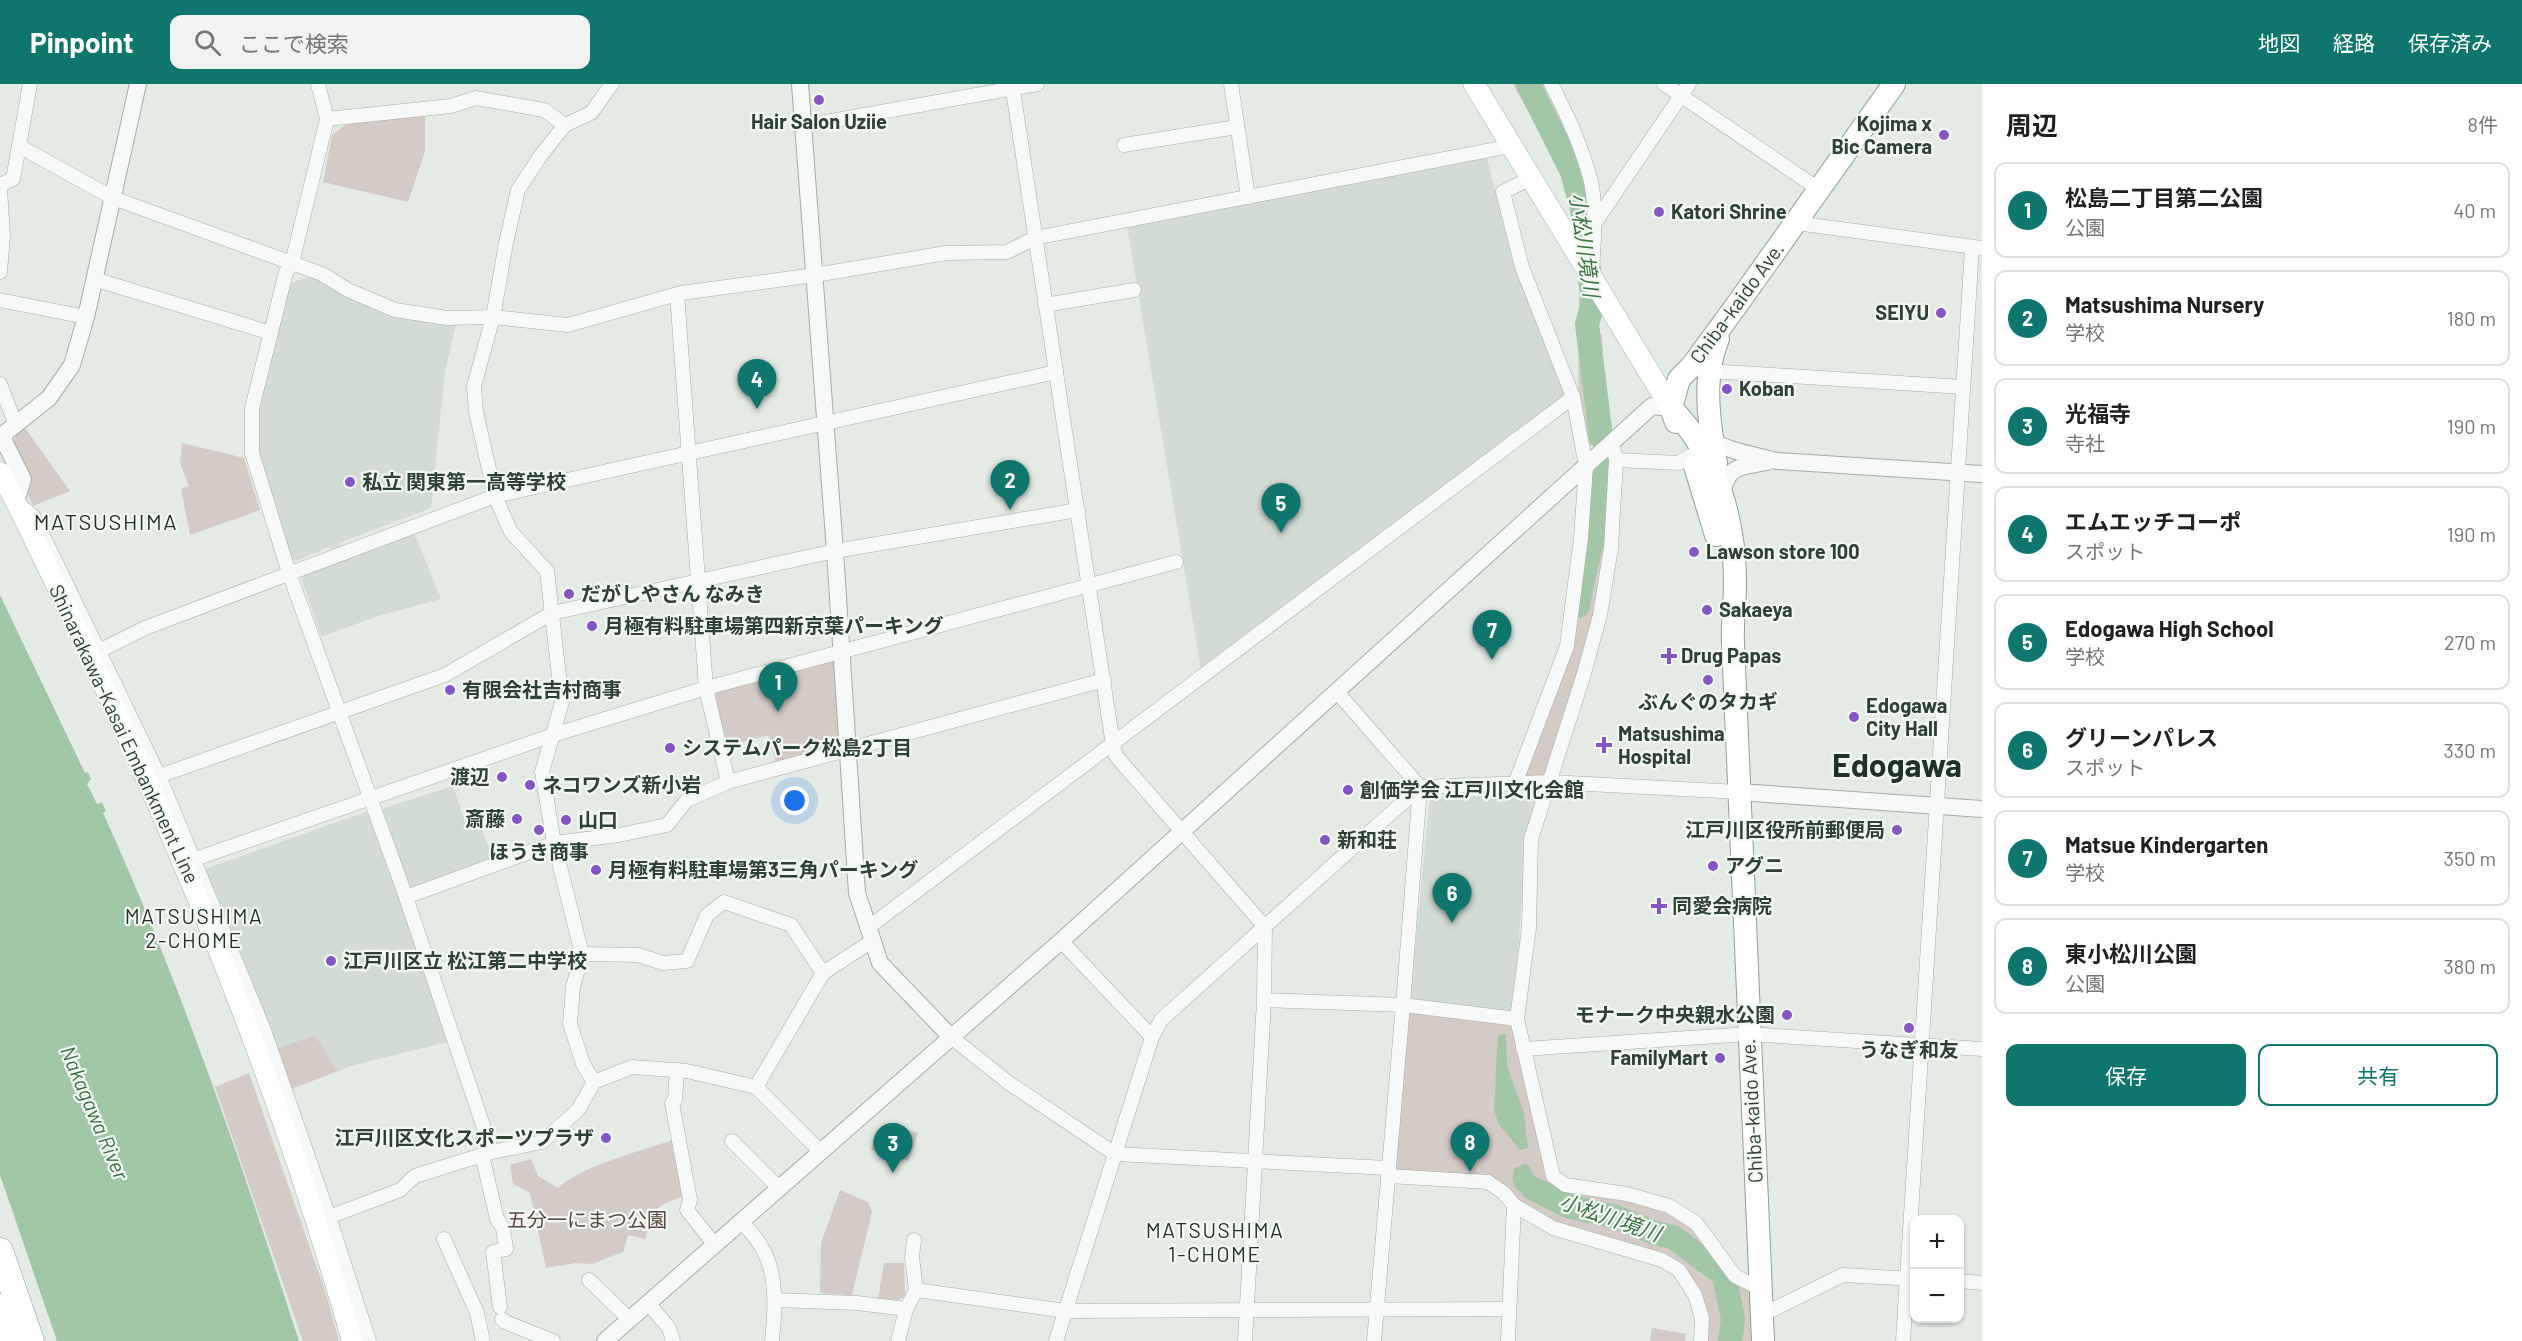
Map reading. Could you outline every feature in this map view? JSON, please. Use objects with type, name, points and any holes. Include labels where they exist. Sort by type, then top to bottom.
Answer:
[{"type":"highway","name":"Chiba-kaido Ave.","points":[[1732,628],[1713,520],[1671,408],[1679,379],[1736,306],[1894,84]]},
{"type":"highway","points":[[1722,494],[1712,442],[1708,401],[1709,371],[1718,338],[1736,306]]},
{"type":"highway","name":"Chiba-kaido Ave.","points":[[1671,408],[1689,426],[1708,461],[1722,494],[1728,517],[1734,564],[1732,628],[1763,1341]]},
{"type":"highway","points":[[0,1251],[31,1341]]},
{"type":"highway","points":[[0,1307],[12,1341]]},
{"type":"main road","points":[[1474,84],[1671,408]]},
{"type":"main road","name":"Shinarakawa-Kasai Embankment Line","points":[[0,471],[129,739],[220,937],[321,1231],[352,1341]]},
{"type":"street","points":[[0,272],[3,236],[0,187],[12,179],[30,84]]},
{"type":"street","points":[[138,84],[86,317],[72,365],[49,398],[5,433],[2,439],[23,479],[16,502],[34,517],[159,776],[195,859],[220,937],[264,1030],[329,1216],[369,1341]]},
{"type":"street","points":[[318,84],[327,118],[292,263],[286,272],[252,408],[252,453],[289,573],[406,897],[487,1154],[497,1219],[503,1228],[506,1249],[493,1252],[501,1313],[553,1341]]},
{"type":"street","points":[[594,1082],[583,1064],[570,1024],[573,987],[582,954],[554,843],[542,772],[562,702],[547,571],[511,532],[495,496],[476,412],[474,386],[493,317],[518,190],[541,155],[565,125],[591,113],[612,84]]},
{"type":"street","points":[[800,84],[835,551],[857,893],[880,963],[951,1037],[1009,1083],[1115,1154],[1256,1162],[1488,1182],[1504,1192],[1514,1204],[1552,1228],[1662,1260],[1679,1270],[1695,1295],[1702,1318],[1701,1341]]},
{"type":"street","points":[[803,126],[1012,86],[1037,84]]},
{"type":"street","points":[[1231,84],[1248,197]]},
{"type":"street","points":[[1551,84],[1568,116],[1590,179],[1594,224],[1592,276]]},
{"type":"street","points":[[1664,84],[1820,190]]},
{"type":"street","points":[[1594,224],[1689,84]]},
{"type":"street","points":[[1012,86],[1116,756],[1265,927],[1264,1000],[1245,1341]]},
{"type":"street","points":[[327,118],[451,106],[476,98],[544,110],[565,125]]},
{"type":"street","points":[[1124,145],[1237,127]]},
{"type":"street","points":[[19,146],[112,198],[322,274],[348,290],[395,310],[447,318],[493,317],[568,325],[677,294],[815,275],[946,252],[1007,252],[1035,238],[1511,146]]},
{"type":"street","points":[[1515,784],[1567,646],[1581,538],[1586,466],[1573,397],[1522,267],[1503,192],[1531,178]]},
{"type":"street","points":[[1796,223],[1977,248],[1963,387],[1936,806],[1911,1269]]},
{"type":"street","points":[[94,279],[271,333]]},
{"type":"street","points":[[1045,305],[1134,290]]},
{"type":"street","points":[[677,294],[706,688],[728,782]]},
{"type":"street","points":[[0,300],[86,317]]},
{"type":"street","points":[[1709,371],[1963,387]]},
{"type":"street","points":[[99,651],[145,628],[495,496],[1056,372]]},
{"type":"street","points":[[0,384],[16,425]]},
{"type":"street","points":[[756,1087],[823,974],[1113,745],[1573,397]]},
{"type":"street","points":[[605,1341],[1061,941],[1652,406],[1671,408]]},
{"type":"street","points":[[1689,426],[1712,442],[1746,454],[1777,461],[1982,474]]},
{"type":"street","points":[[1612,442],[1616,460],[1611,548],[1600,615],[1583,677],[1531,839],[1529,928],[1518,1019],[1523,1049],[1553,1176],[1565,1185],[1627,1194],[1669,1206],[1696,1223],[1735,1276],[1761,1288]]},
{"type":"street","points":[[1616,460],[1679,463],[1690,456]]},
{"type":"street","points":[[1722,494],[1725,479],[1737,467],[1777,461]]},
{"type":"street","points":[[159,776],[445,675],[552,613],[835,551],[1078,510]]},
{"type":"street","points":[[195,859],[553,735],[706,688],[1176,562]]},
{"type":"street","points":[[406,897],[554,843],[619,835],[667,825],[687,800],[728,782],[1104,680]]},
{"type":"street","points":[[1337,692],[1420,787],[1374,1341]]},
{"type":"street","points":[[1056,1341],[1152,1037],[1161,1020],[1420,787],[1550,782],[1739,792],[1982,809]]},
{"type":"street","points":[[582,954],[638,955],[663,963],[687,961],[707,915],[724,902],[791,926],[823,974]]},
{"type":"street","points":[[1061,941],[1152,1037]]},
{"type":"street","points":[[1264,1000],[1403,1005],[1518,1019]]},
{"type":"street","points":[[1523,1049],[1748,1034],[1982,1049]]},
{"type":"street","points":[[329,1216],[400,1190],[415,1176],[487,1154],[542,1142],[578,1110],[594,1082],[632,1067],[677,1070],[756,1087],[821,1152]]},
{"type":"street","points":[[677,1070],[675,1100],[672,1103],[690,1200],[687,1210],[715,1245]]},
{"type":"street","points":[[732,1141],[779,1188]]},
{"type":"street","points":[[1508,1341],[1514,1204]]},
{"type":"street","points":[[742,1221],[763,1248],[776,1300],[772,1341]]},
{"type":"street","points":[[444,1239],[477,1313],[483,1341]]},
{"type":"street","points":[[898,1341],[906,1309],[916,1290],[912,1257],[914,1240]]},
{"type":"street","points":[[1762,1315],[1843,1275],[1910,1278]]},
{"type":"street","points":[[589,1280],[630,1320]]},
{"type":"street","points":[[1964,1281],[1982,1283]]},
{"type":"street","points":[[1903,1341],[1910,1286]]},
{"type":"street","points":[[916,1290],[1066,1311],[1509,1309]]},
{"type":"street","points":[[776,1300],[856,1303],[906,1309]]},
{"type":"street","points":[[648,1304],[669,1328],[673,1341]]},
{"type":"shaded area","points":[[1487,158],[1515,269],[1566,395],[1201,671],[1127,226]]},
{"type":"shaded area","name":"私立 関東第一高等学校","points":[[311,276],[349,297],[399,315],[433,323],[456,324],[445,372],[431,508],[339,543],[346,560],[415,534],[441,599],[378,616],[321,637],[302,580],[304,576],[336,563],[329,547],[296,561],[289,558],[258,456],[258,415],[290,283]]},
{"type":"shaded area","name":"江戸川区立 松江第二中学校","points":[[453,786],[466,825],[479,821],[493,860],[414,887],[407,884],[448,1042],[338,1071],[315,1035],[274,1049],[205,869],[365,812],[371,815],[382,812],[384,808]]},
{"type":"shaded area","points":[[1539,795],[1526,838],[1514,1011],[1410,999],[1430,797]]},
{"type":"green space","points":[[1513,84],[1547,84],[1588,182],[1589,234],[1578,228],[1563,176]]},
{"type":"green space","points":[[425,114],[425,151],[408,202],[323,182],[332,135],[350,122]]},
{"type":"green space","points":[[1579,292],[1602,336],[1605,432],[1585,452],[1578,416]]},
{"type":"green space","points":[[25,428],[70,491],[33,506],[28,495],[32,481],[14,444],[16,434]]},
{"type":"green space","points":[[182,443],[244,458],[260,510],[190,535],[181,489],[189,486],[180,463]]},
{"type":"green space","points":[[1609,449],[1613,461],[1598,615],[1548,779],[1520,781],[1570,646],[1589,468]]},
{"type":"green space","points":[[836,656],[843,745],[776,765],[769,735],[724,747],[709,689]]},
{"type":"green space","points":[[1403,1005],[1517,1019],[1554,1176],[1627,1194],[1693,1221],[1735,1276],[1761,1289],[1763,1341],[1701,1341],[1702,1337],[1679,1270],[1553,1228],[1488,1182],[1388,1176]]},
{"type":"green space","points":[[315,1035],[338,1071],[289,1090],[274,1049]]},
{"type":"green space","points":[[249,1073],[326,1294],[339,1341],[303,1341],[215,1087]]},
{"type":"green space","points":[[887,1123],[918,1133],[909,1161],[871,1150],[875,1137]]},
{"type":"green space","name":"五分一にまつ公園","points":[[673,1140],[683,1196],[655,1210],[649,1221],[646,1239],[628,1235],[623,1252],[592,1264],[576,1263],[546,1268],[530,1193],[513,1184],[510,1165],[531,1159],[538,1176],[558,1188],[568,1180],[596,1166]]},
{"type":"green space","points":[[840,1190],[868,1202],[872,1212],[852,1295],[820,1293],[821,1243]]},
{"type":"green space","points":[[884,1263],[904,1263],[905,1296],[895,1302],[878,1299]]},
{"type":"green space","points":[[1652,1328],[1686,1334],[1685,1341],[1650,1341]]},
{"type":"water","name":"Nakagawa River","points":[[0,595],[85,773],[88,772],[91,779],[87,784],[97,804],[102,802],[106,811],[103,813],[184,1008],[255,1207],[299,1341],[57,1341],[0,1175]]},
{"type":"water","name":"小松川境川","points":[[1506,1034],[1507,1066],[1524,1113],[1528,1148],[1520,1150],[1498,1123],[1494,1109],[1498,1035]]},
{"type":"water","points":[[1524,1164],[1529,1165],[1535,1178],[1532,1188],[1518,1191],[1513,1181],[1514,1169]]},
{"type":"waterway","name":"小松川境川","points":[[1528,84],[1572,172],[1582,209],[1593,304],[1587,324],[1601,437]]},
{"type":"waterway","name":"小松川境川","points":[[1578,606],[1598,517],[1603,466]]},
{"type":"waterway","name":"小松川境川","points":[[1532,1188],[1568,1206],[1616,1217],[1652,1232],[1673,1237],[1724,1275],[1733,1319],[1730,1341]]},
{"type":"place","name":"Hair Salon Uziie","points":[[819,100]]},
{"type":"place","name":"Kojima x Bic Camera","points":[[1944,135]]},
{"type":"place","name":"Katori Shrine","points":[[1659,212]]},
{"type":"place","name":"SEIYU","points":[[1941,313]]},
{"type":"place","name":"Koban","points":[[1727,389]]},
{"type":"place","name":"エムエッチコーポ","points":[[757,409]]},
{"type":"place","name":"私立 関東第一高等学校","points":[[350,482]]},
{"type":"place","name":"Matsushima Nursery","points":[[1010,510]]},
{"type":"place","name":"Edogawa High School","points":[[1281,533]]},
{"type":"place","name":"Lawson store 100","points":[[1694,552]]},
{"type":"place","name":"だがしやさん なみき","points":[[569,594]]},
{"type":"place","name":"Sakaeya","points":[[1707,610]]},
{"type":"place","name":"月極有料駐車場第四新京葉パーキング","points":[[592,626]]},
{"type":"place","name":"Drug Papas","points":[[1669,656]]},
{"type":"place","name":"Matsue Kindergarten","points":[[1492,660]]},
{"type":"place","name":"ぶんぐのタカギ","points":[[1708,680]]},
{"type":"place","name":"有限会社吉村商事","points":[[450,690]]},
{"type":"place","name":"松島二丁目第二公園","points":[[778,712]]},
{"type":"place","name":"Edogawa City Hall","points":[[1854,717]]},
{"type":"place","name":"Matsushima Hospital","points":[[1604,745]]},
{"type":"place","name":"システムパーク松島2丁目","points":[[670,748]]},
{"type":"place","name":"渡辺","points":[[502,777]]},
{"type":"place","name":"ネコワンズ新小岩","points":[[530,785]]},
{"type":"place","name":"創価学会 江戸川文化会館","points":[[1348,790]]},
{"type":"place","name":"斎藤","points":[[517,819]]},
{"type":"place","name":"山口","points":[[566,820]]},
{"type":"place","name":"ほうき商事","points":[[539,830]]},
{"type":"place","name":"江戸川区役所前郵便局","points":[[1897,830]]},
{"type":"place","name":"新和荘","points":[[1325,840]]},
{"type":"place","name":"アグニ","points":[[1713,866]]},
{"type":"place","name":"月極有料駐車場第3三角パーキング","points":[[596,870]]},
{"type":"place","name":"同愛会病院","points":[[1659,906]]},
{"type":"place","name":"グリーンパレス","points":[[1452,923]]},
{"type":"place","name":"江戸川区立 松江第二中学校","points":[[331,961]]},
{"type":"place","name":"モナーク中央親水公園","points":[[1787,1015]]},
{"type":"place","name":"うなぎ和友","points":[[1909,1028]]},
{"type":"place","name":"FamilyMart","points":[[1720,1058]]},
{"type":"place","name":"江戸川区文化スポーツプラザ","points":[[606,1138]]},
{"type":"place","name":"東小松川公園","points":[[1470,1172]]},
{"type":"place","name":"光福寺","points":[[893,1173]]},
{"type":"district","name":"MATSUSHIMA","points":[[106,522]]},
{"type":"district","name":"Edogawa","points":[[1897,766]]},
{"type":"district","name":"MATSUSHIMA 2-CHOME","points":[[194,929]]},
{"type":"district","name":"MATSUSHIMA 1-CHOME","points":[[1215,1243]]}]
